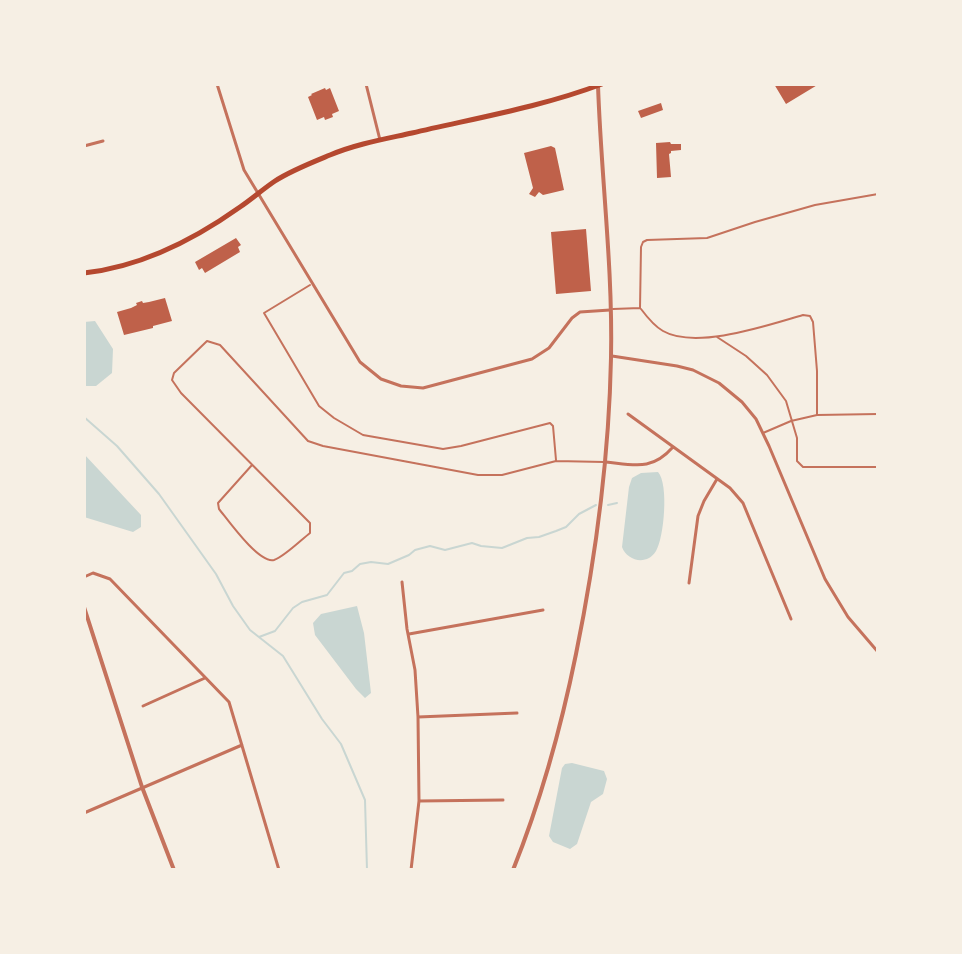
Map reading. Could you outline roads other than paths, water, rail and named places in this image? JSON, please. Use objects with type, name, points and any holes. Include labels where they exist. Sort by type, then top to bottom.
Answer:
[{"type":"main road","points":[[84,273],[128,264],[161,251],[211,226],[277,180],[332,154],[380,140],[537,105],[599,84]]},
{"type":"street","points":[[217,84],[235,147],[257,194],[360,362],[381,379],[401,386],[423,388],[532,359],[549,348],[580,312],[610,310]]},
{"type":"street","points":[[366,84],[380,140]]},
{"type":"street","points":[[513,870],[530,830],[565,708],[587,599],[606,462],[611,356],[599,84]]},
{"type":"street","points":[[84,146],[103,141]]},
{"type":"street","points":[[611,356],[677,366],[706,375],[742,402],[763,433],[825,579],[848,617],[878,652]]},
{"type":"street","points":[[628,414],[730,488],[743,503],[791,619]]},
{"type":"street","points":[[606,462],[643,466],[664,457],[673,447]]},
{"type":"street","points":[[689,583],[698,516],[717,479]]},
{"type":"street","points":[[84,577],[93,573],[110,579],[229,702],[279,870]]},
{"type":"street","points":[[402,582],[415,670],[418,717],[419,801],[411,870]]},
{"type":"street","points":[[84,607],[142,787],[174,870]]},
{"type":"street","points":[[408,634],[543,610]]},
{"type":"street","points":[[143,706],[205,678]]},
{"type":"street","points":[[418,717],[517,713]]},
{"type":"street","points":[[84,813],[242,745]]},
{"type":"street","points":[[419,801],[503,800]]},
{"type":"lane","points":[[817,415],[817,371],[810,316],[803,315],[716,336],[682,339],[662,331],[640,308],[641,247],[647,240],[707,238],[815,205],[878,194]]},
{"type":"lane","points":[[312,284],[264,313],[319,406],[334,418],[363,435],[443,449],[550,423],[553,426],[556,461]]},
{"type":"lane","points":[[610,310],[640,308]]},
{"type":"lane","points":[[716,336],[767,375],[786,401],[797,438],[797,461],[803,467],[878,467]]},
{"type":"lane","points":[[252,465],[218,503],[219,509],[255,552],[267,560],[275,560],[310,533],[310,523],[181,393],[172,380],[174,373],[207,341],[220,345],[308,441],[323,446],[478,475],[502,475],[556,461],[606,462]]},
{"type":"lane","points":[[763,433],[791,421],[817,415],[878,414]]},
{"type":"waterway","points":[[84,417],[117,446],[159,494],[216,574],[250,630],[283,656],[341,744],[365,800],[367,870]]},
{"type":"waterway","points":[[608,505],[617,503]]},
{"type":"waterway","points":[[259,637],[275,631],[293,608],[302,602],[327,595],[344,573],[360,564],[388,564],[430,546],[445,550],[472,543],[502,548],[566,527],[579,514],[596,505]]}]
